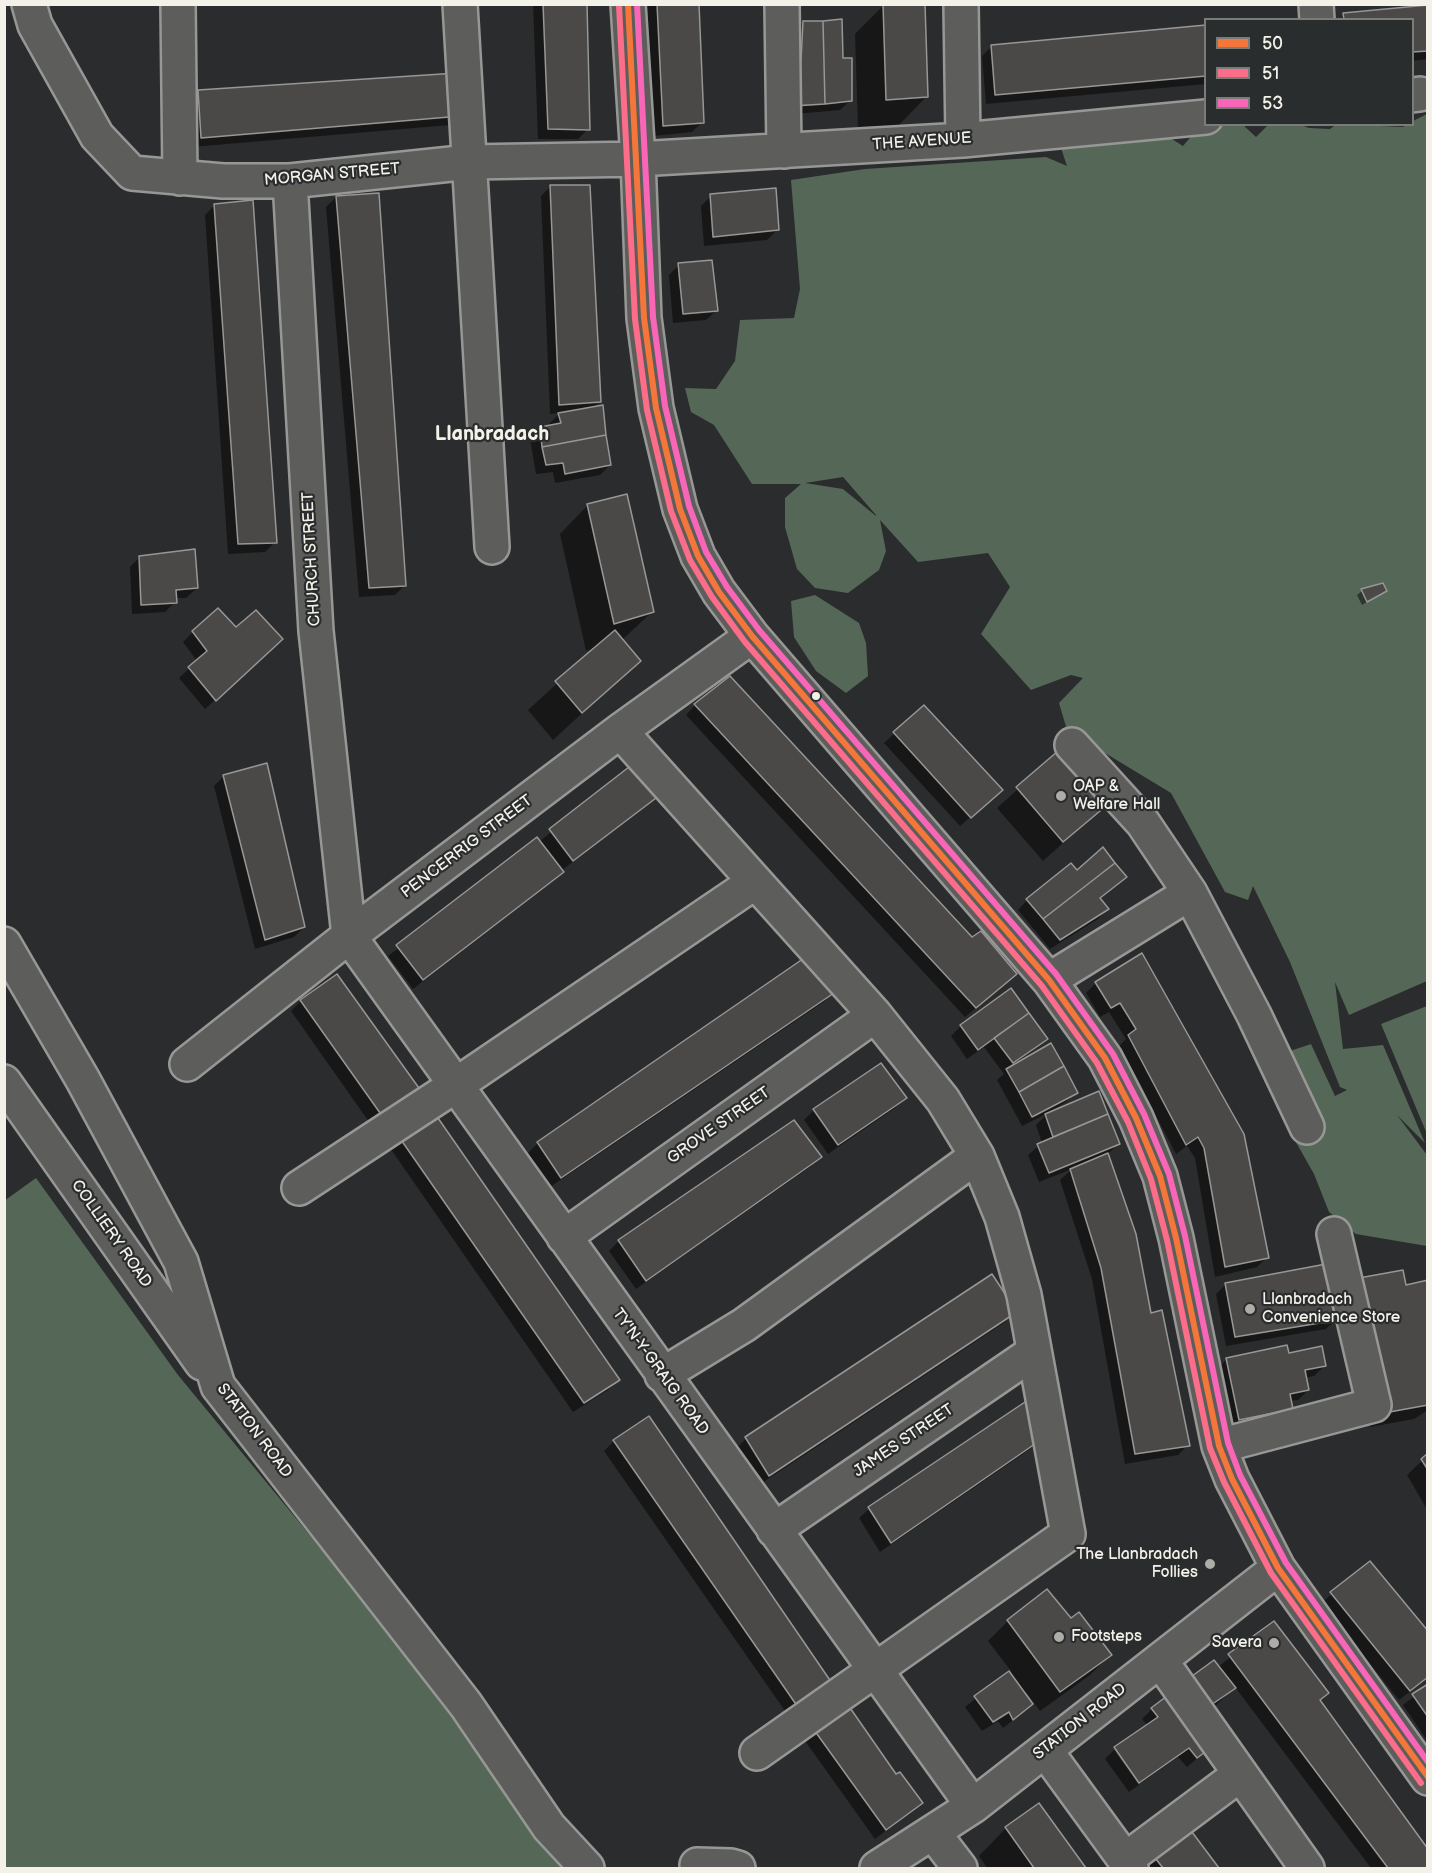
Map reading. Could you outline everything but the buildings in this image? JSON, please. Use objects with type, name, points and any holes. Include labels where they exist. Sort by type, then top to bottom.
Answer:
[{"type":"street","points":[[178,4],[180,178]]},
{"type":"street","points":[[460,4],[492,547]]},
{"type":"street","points":[[628,4],[638,159],[644,318],[656,408],[677,498],[698,556],[719,592],[752,636],[1050,980],[1105,1058],[1136,1118],[1160,1176],[1176,1238],[1219,1446],[1247,1513],[1278,1568],[1428,1778]]},
{"type":"street","points":[[782,4],[784,151]]},
{"type":"street","points":[[961,4],[963,140]]},
{"type":"street","name":"MORGAN STREET","points":[[32,15],[97,136],[132,173],[180,178],[290,181],[470,162],[638,159]]},
{"type":"street","name":"THE AVENUE","points":[[638,159],[963,140],[1204,117]]},
{"type":"street","name":"CHURCH STREET","points":[[290,181],[316,631],[349,936]]},
{"type":"street","name":"PENCERRIG STREET","points":[[187,1064],[349,936],[620,731],[752,636]]},
{"type":"street","points":[[620,731],[875,1015],[943,1100],[977,1156],[1002,1217],[1024,1295],[1068,1534],[757,1753]]},
{"type":"street","points":[[1072,745],[1143,823],[1190,893],[1254,1015],[1307,1127]]},
{"type":"street","points":[[299,1188],[456,1085],[755,882]]},
{"type":"street","points":[[1050,980],[1190,893]]},
{"type":"street","name":"TY'N-Y-GRAIG ROAD","points":[[349,936],[973,1806]]},
{"type":"street","name":"STATION ROAD","points":[[4,944],[83,1080],[181,1262],[218,1386],[466,1705],[549,1827],[587,1869]]},
{"type":"street","name":"GROVE STREET","points":[[564,1237],[875,1015]]},
{"type":"street","name":"COLLIERY ROAD","points":[[4,1082],[218,1386]]},
{"type":"street","points":[[662,1375],[744,1325],[977,1156]]},
{"type":"street","points":[[1219,1446],[1374,1405],[1335,1234]]},
{"type":"street","name":"JAMES STREET","points":[[774,1530],[1034,1352]]},
{"type":"street","name":"STATION ROAD","points":[[877,1869],[934,1834],[973,1806],[1278,1568]]},
{"type":"street","points":[[1160,1660],[1307,1869]]},
{"type":"street","points":[[1045,1750],[1128,1864],[1239,1775]]},
{"type":"street","points":[[934,1834],[960,1869]]},
{"type":"street","points":[[697,1865],[731,1866],[738,1869]]},
{"type":"green space","points":[[1427,114],[1427,981],[1349,1015],[1335,982],[1343,1049],[1383,1045],[1425,1143],[1397,1115],[1427,1155],[1427,1246],[1356,1234],[1329,1212],[1314,1174],[1293,1137],[1283,1107],[1281,1054],[1311,1044],[1335,1096],[1347,1090],[1340,1087],[1290,962],[1253,886],[1248,900],[1225,892],[1171,793],[1067,730],[1059,703],[1083,678],[1071,675],[1031,690],[981,634],[1010,587],[988,553],[918,562],[880,520],[886,551],[879,570],[848,593],[815,588],[797,569],[785,527],[785,498],[801,484],[752,484],[714,425],[691,412],[685,388],[716,389],[735,361],[740,320],[794,318],[800,289],[791,180],[865,169],[1046,157],[1067,166],[1059,142],[1148,124],[1183,146],[1204,121],[1204,126],[1244,126],[1256,137],[1267,126],[1330,129],[1334,126],[1414,126],[1414,120]],"holes":[[[843,477],[876,516],[843,489],[805,483]]]},
{"type":"green space","points":[[815,595],[859,623],[866,643],[868,676],[846,693],[816,671],[794,637],[791,601]]},
{"type":"green space","points":[[1427,1006],[1427,1134],[1381,1024]]},
{"type":"green space","points":[[36,1178],[178,1375],[383,1624],[571,1868],[5,1868],[4,1201]]},
{"type":"transit line","name":"50","points":[[628,4],[644,318],[656,408],[680,509],[698,556],[719,592],[752,636],[1049,980],[1105,1058],[1136,1118],[1160,1176],[1176,1238],[1219,1446],[1232,1479],[1278,1568],[1428,1777]]},
{"type":"transit line","name":"53","points":[[637,4],[653,317],[665,406],[689,506],[706,552],[727,587],[759,630],[1056,974],[1113,1054],[1144,1114],[1169,1174],[1185,1236],[1228,1443],[1240,1475],[1286,1563],[1428,1762]]},
{"type":"transit line","name":"51","points":[[619,5],[635,319],[647,410],[671,511],[690,560],[712,597],[745,642],[1042,986],[1097,1063],[1128,1122],[1151,1179],[1167,1240],[1210,1448],[1224,1482],[1271,1573],[1421,1783]]},
{"type":"place","name":"OAP & Welfare Hall","points":[[1061,796]]},
{"type":"place","name":"Llanbradach Convenience Store","points":[[1250,1309]]},
{"type":"place","name":"The Llanbradach Follies","points":[[1210,1564]]},
{"type":"place","name":"Footsteps","points":[[1059,1637]]},
{"type":"place","name":"Savera","points":[[1274,1643]]},
{"type":"district","name":"Llanbradach","points":[[492,435]]}]
